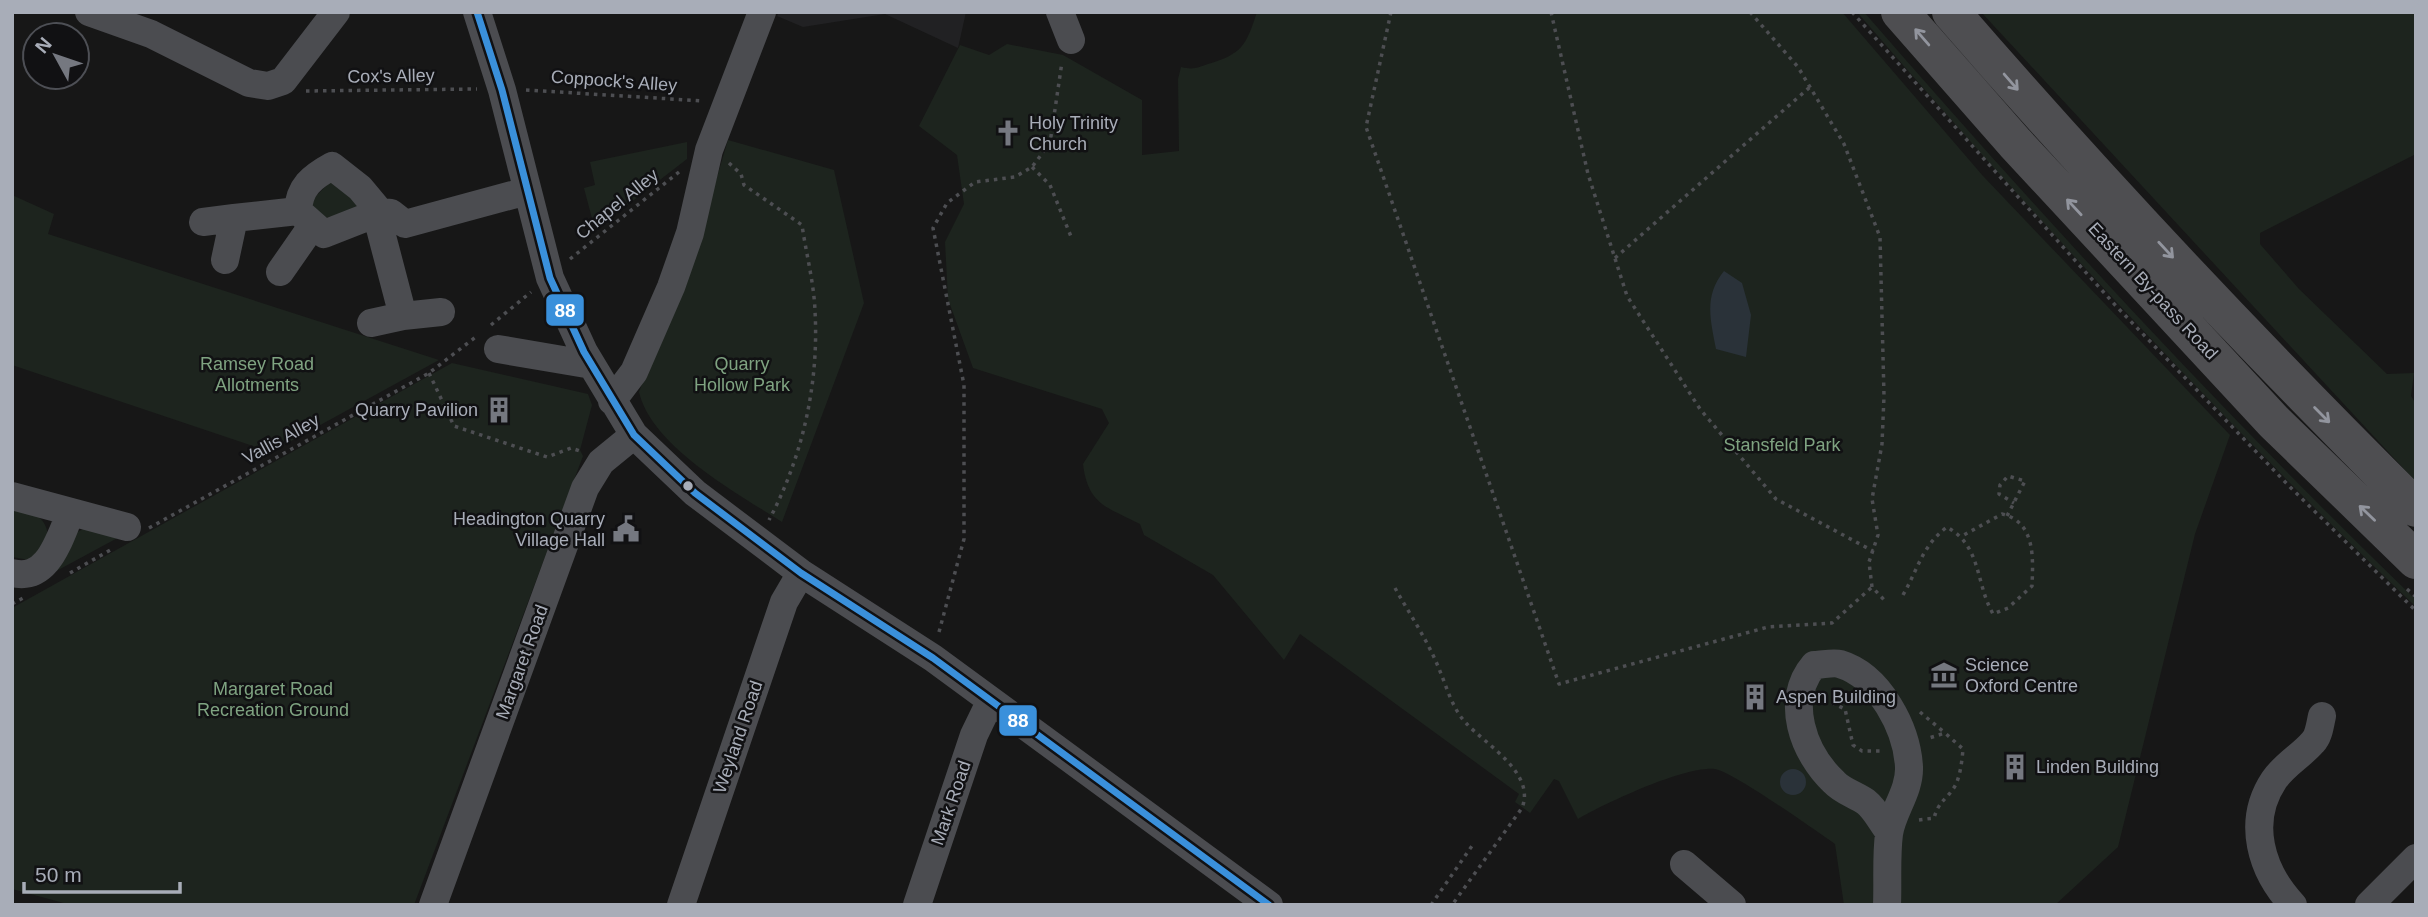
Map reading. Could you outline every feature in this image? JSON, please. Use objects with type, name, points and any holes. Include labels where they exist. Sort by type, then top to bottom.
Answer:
[{"type":"highway","name":"Eastern By-pass Road","points":[[1900,12],[2015,143],[2274,422],[2416,560]]},
{"type":"highway","points":[[1951,12],[2043,119],[2223,311],[2416,508]]},
{"type":"street","points":[[89,12],[151,34],[249,83],[268,86],[284,81],[335,12]]},
{"type":"street","points":[[477,12],[502,90],[550,277],[592,365],[634,435],[695,493],[802,573],[933,658],[1242,896],[1269,905]]},
{"type":"street","points":[[612,401],[634,372],[671,287],[690,233],[707,155],[725,102],[762,12]]},
{"type":"street","points":[[1060,12],[1071,40]]},
{"type":"street","points":[[403,316],[378,212],[360,188],[332,166],[311,178],[298,196],[305,218],[324,234],[378,212],[391,213],[405,224],[527,191]]},
{"type":"street","points":[[203,222],[234,218],[305,218]]},
{"type":"street","points":[[225,260],[234,218]]},
{"type":"street","points":[[280,272],[305,218]]},
{"type":"street","points":[[371,323],[441,312]]},
{"type":"street","points":[[498,349],[592,365]]},
{"type":"street","name":"Margaret Road","points":[[433,905],[585,488],[601,462],[634,435]]},
{"type":"street","points":[[12,496],[71,512],[131,534]]},
{"type":"street","points":[[21,584],[47,563],[71,512]]},
{"type":"street","name":"Weyland Road","points":[[681,905],[784,602],[802,573]]},
{"type":"street","points":[[1887,905],[1893,824],[1909,769],[1904,734],[1886,702],[1858,673],[1839,663],[1814,665],[1803,678],[1798,697],[1800,723],[1812,754],[1834,783],[1869,804],[1893,824]]},
{"type":"street","name":"Mark Road","points":[[917,905],[974,735],[990,702]]},
{"type":"street","points":[[2293,905],[2268,870],[2257,834],[2263,805],[2273,781],[2292,759],[2315,741],[2322,716]]},
{"type":"street","points":[[2369,905],[2416,858]]},
{"type":"street","points":[[1685,864],[1731,905]]},
{"type":"path","points":[[1391,12],[1366,127],[1559,684],[1768,627],[1832,623],[1872,587]]},
{"type":"path","points":[[1550,12],[1588,174],[1626,296],[1700,409],[1776,499],[1873,551]]},
{"type":"path","points":[[1750,12],[1798,67],[1844,144],[1880,237],[1884,396],[1882,444],[1872,499],[1878,535],[1870,562],[1872,587],[1887,603]]},
{"type":"path","points":[[1852,12],[2116,306],[2290,487],[2416,611]]},
{"type":"path","points":[[933,658],[964,540],[964,385],[933,228],[947,203],[975,181],[1014,177],[1032,167],[1050,143],[1063,55],[1071,40]]},
{"type":"path","name":"Cox's Alley","points":[[284,81],[291,90],[502,90]]},
{"type":"path","points":[[1615,258],[1810,87]]},
{"type":"path","name":"Coppock's Alley","points":[[502,90],[725,102]]},
{"type":"path","points":[[707,155],[723,157],[741,174],[744,185],[802,225],[815,309],[815,375],[798,453],[758,540]]},
{"type":"path","name":"Chapel Alley","points":[[550,277],[690,162],[707,155]]},
{"type":"path","points":[[1032,167],[1050,185],[1072,239]]},
{"type":"path","name":"Vallis Alley","points":[[62,577],[131,534],[429,373],[550,277]]},
{"type":"path","points":[[429,373],[454,426],[547,457],[571,448],[601,462]]},
{"type":"path","points":[[2007,516],[2014,503],[2025,481],[2008,475],[2000,485],[1999,494],[2002,499],[2014,503]]},
{"type":"path","points":[[1903,595],[1931,539],[1947,527],[1962,536],[1973,555],[1993,614],[2008,608],[2032,586],[2033,553],[2027,532],[2014,517],[2002,514],[1962,536]]},
{"type":"path","points":[[12,604],[21,584]]},
{"type":"path","points":[[1395,588],[1437,663],[1448,693],[1464,722],[1508,762],[1524,784],[1527,796],[1522,808],[1452,905]]},
{"type":"path","points":[[1798,697],[1822,698],[1844,709],[1853,745],[1862,751],[1876,752],[1945,733],[1963,749],[1953,790],[1939,802],[1934,818],[1893,824]]},
{"type":"path","points":[[1431,905],[1474,843]]},
{"type":"shaded area","points":[[779,12],[966,12],[958,48],[885,14],[803,27],[777,16]]},
{"type":"shaded area","points":[[1724,271],[1742,283],[1751,315],[1746,357],[1716,349],[1711,298],[1713,289]]},
{"type":"shaded area","points":[[1793,769],[1802,773],[1806,782],[1802,791],[1793,795],[1784,791],[1780,782],[1784,773]]},
{"type":"green space","name":"Stansfeld Park","points":[[1257,12],[1842,12],[1983,176],[2230,435],[2195,534],[2118,847],[2055,905],[1844,905],[1835,844],[1755,790],[1715,769],[1684,773],[1665,779],[1625,795],[1578,819],[1559,781],[1554,779],[1530,813],[1515,802],[1519,794],[1300,634],[1284,660],[1213,575],[1144,535],[1140,524],[1101,503],[1089,488],[1083,464],[1109,423],[1102,409],[973,368],[948,299],[945,242],[964,204],[957,155],[919,126],[960,45],[989,55],[1007,44],[1063,55],[1142,100],[1142,155],[1179,151],[1178,79],[1181,67],[1198,67],[1236,52],[1246,41]]},
{"type":"green space","points":[[1857,12],[1864,12],[1997,163],[2134,312],[2273,458],[2416,600],[2416,607],[2271,464],[2129,316],[1991,165]]},
{"type":"green space","points":[[1981,12],[2416,12],[2416,154],[2260,233],[2260,244],[2299,289],[2387,374],[2414,373],[2411,396],[2416,404],[2416,482]]},
{"type":"green space","name":"Quarry Hollow Park","points":[[728,140],[834,170],[864,303],[782,522],[720,483],[678,450],[647,412],[639,392],[703,224]]},
{"type":"green space","points":[[687,142],[687,159],[595,230],[584,188],[595,185],[590,162]]},
{"type":"green space","points":[[334,178],[362,201],[358,210],[321,219],[308,204]]},
{"type":"green space","name":"Ramsey Road Allotments","points":[[12,195],[54,214],[48,234],[439,360],[271,452],[12,365]]},
{"type":"green space","name":"Margaret Road Recreation Ground","points":[[452,363],[588,394],[592,405],[580,450],[583,456],[414,905],[71,905],[12,889],[12,608]]},
{"type":"green space","points":[[12,506],[33,513],[46,526],[48,541],[29,560],[12,557]]},
{"type":"green space","points":[[87,527],[123,535],[49,575],[70,536]]},
{"type":"transit line","name":"88","points":[[477,12],[502,90],[550,278],[584,352],[634,435],[695,493],[801,573],[933,658],[1269,905]]},
{"type":"place","name":"Holy Trinity Church","points":[[1008,133]]},
{"type":"place","name":"Quarry Pavilion","points":[[499,410]]},
{"type":"place","name":"Headington Quarry Village Hall","points":[[626,529]]},
{"type":"place","name":"Science Oxford Centre","points":[[1944,675]]},
{"type":"place","name":"Aspen Building","points":[[1755,697]]},
{"type":"place","name":"Linden Building","points":[[2015,767]]}]
